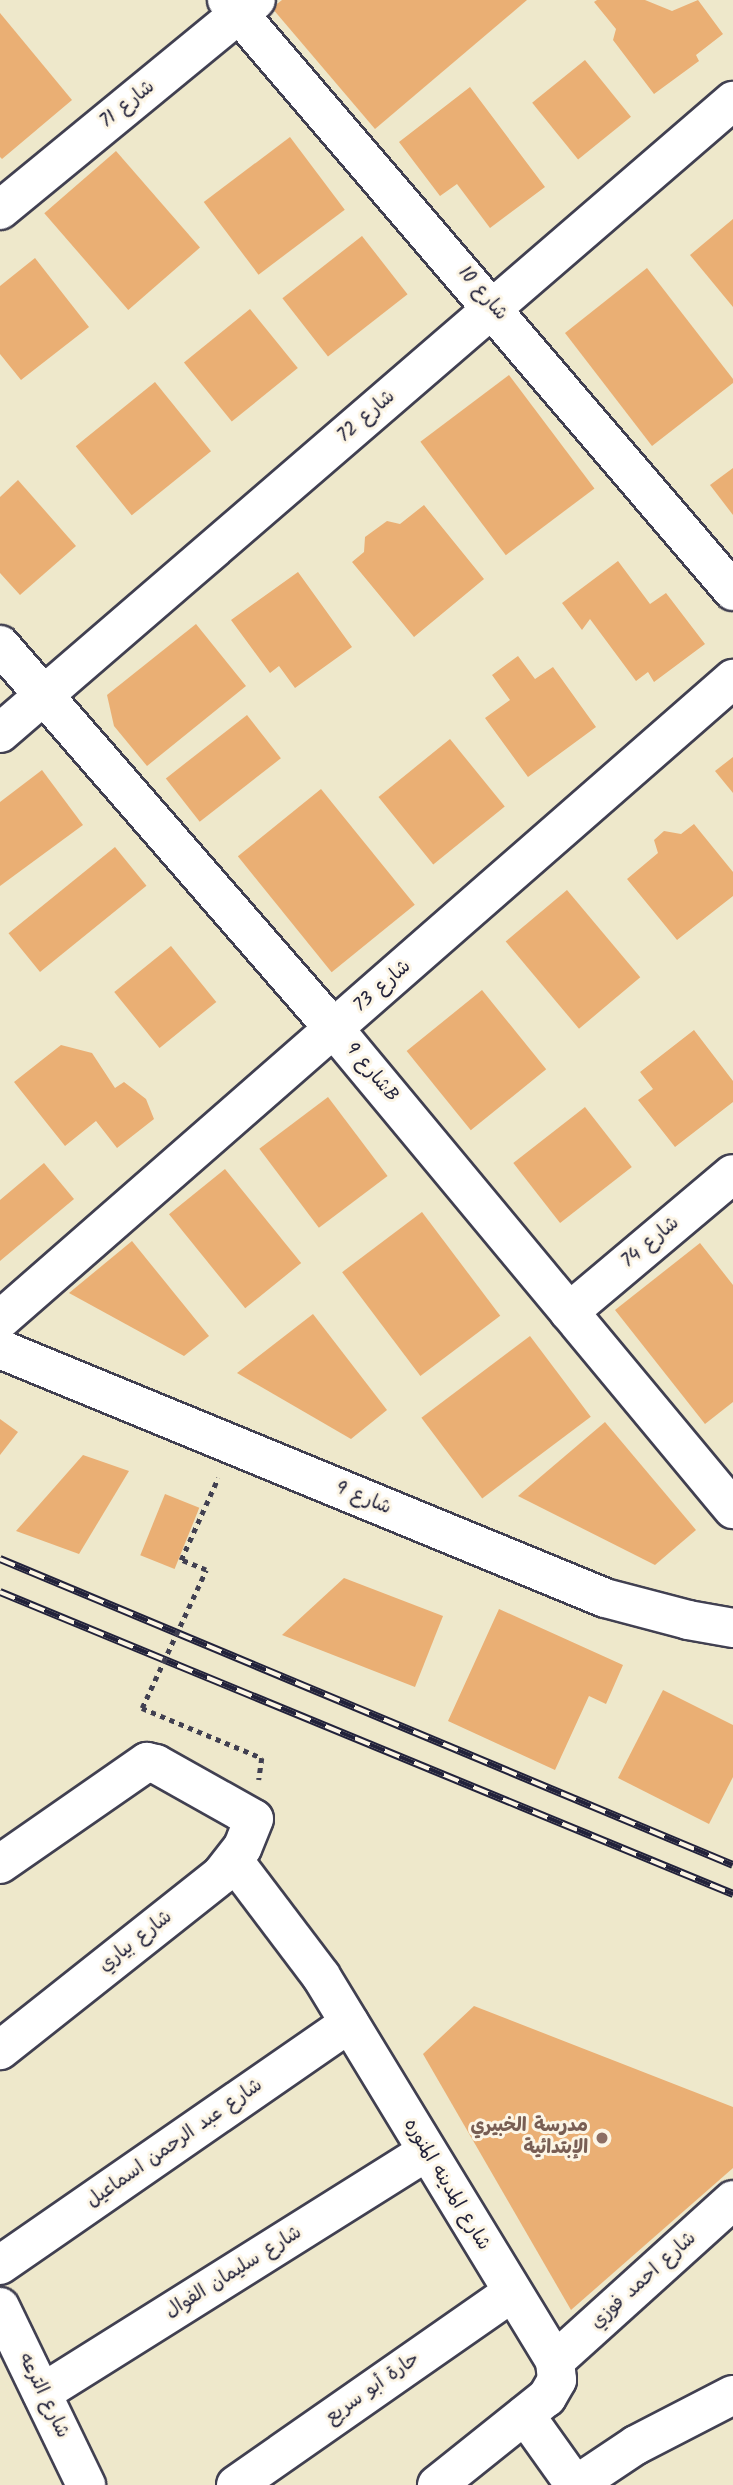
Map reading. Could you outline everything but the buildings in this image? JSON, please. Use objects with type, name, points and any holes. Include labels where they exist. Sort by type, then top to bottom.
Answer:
[{"type":"street","name":"شارع 71","points":[[0,209],[241,5]]},
{"type":"street","name":"شارع 10","points":[[241,5],[733,592]]},
{"type":"street","name":"شارع 72","points":[[0,733],[45,697],[733,101]]},
{"type":"street","name":"شارع 9B","points":[[0,645],[335,1030],[733,1509]]},
{"type":"street","name":"شارع 73","points":[[0,1320],[733,680]]},
{"type":"street","name":"شارع 74","points":[[569,1312],[733,1174]]},
{"type":"street","name":"شارع 9","points":[[0,1349],[605,1598],[688,1620],[733,1628]]},
{"type":"street","name":"شارع بياري","points":[[0,1864],[147,1762],[156,1764],[254,1819],[234,1861],[205,1888],[0,2050]]},
{"type":"street","name":"شارع المدينه المنوره","points":[[234,1861],[305,1953],[555,2361]]},
{"type":"street","name":"شارع عبد الرحمن اسماعيل","points":[[0,2265],[349,2023]]},
{"type":"street","name":"شارع سليمان الفوال","points":[[42,2393],[426,2152]]},
{"type":"street","name":"شارع احمد فوزي","points":[[555,2361],[733,2200]]},
{"type":"street","name":"حارة أبو سريع","points":[[236,2485],[511,2293]]},
{"type":"street","name":"شارع الترعه","points":[[0,2307],[10,2356],[42,2393],[81,2483]]},
{"type":"street","points":[[437,2485],[554,2389],[557,2380],[555,2361]]},
{"type":"street","points":[[525,2415],[575,2485],[636,2445],[733,2395]]},
{"type":"path","points":[[232,1445],[181,1560],[206,1570],[142,1708],[262,1759]]},
{"type":"railway","points":[[0,1559],[733,1865]]},
{"type":"railway","points":[[0,1592],[733,1894]]},
{"type":"place","name":"مدرسة الخبيري الإبتدائية","points":[[602,2138]]}]
